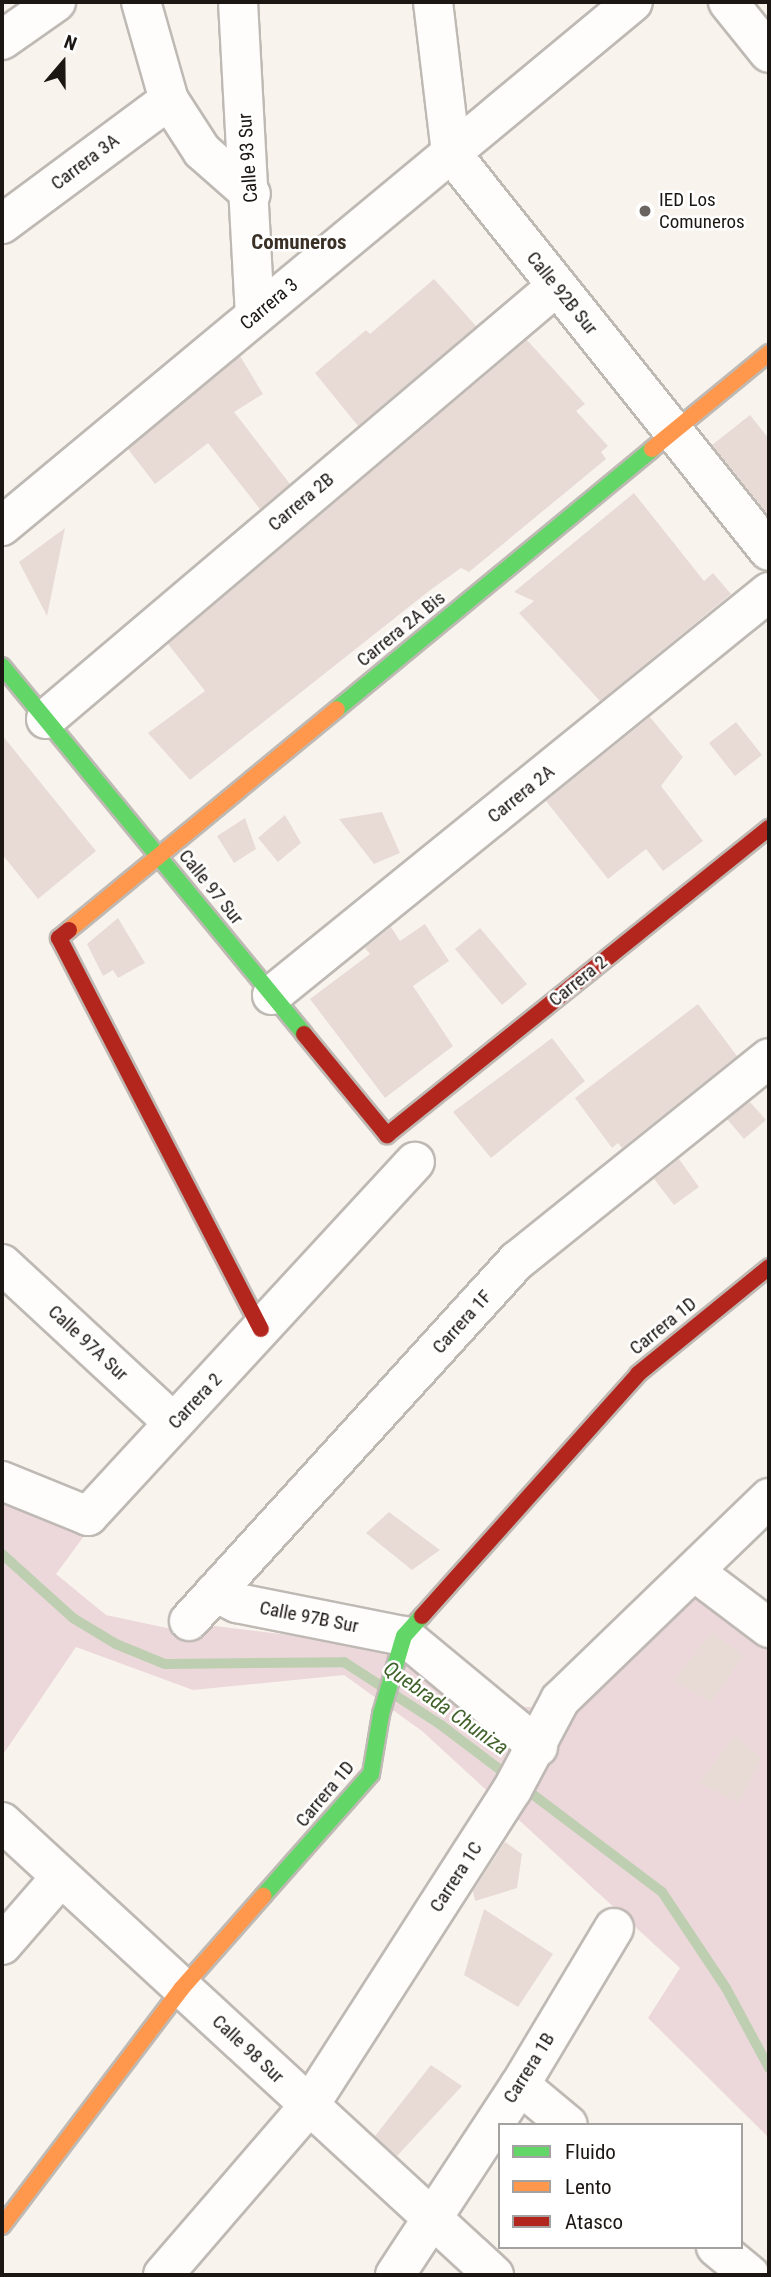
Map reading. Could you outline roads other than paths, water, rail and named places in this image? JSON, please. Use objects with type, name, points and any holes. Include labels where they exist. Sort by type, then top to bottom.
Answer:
[{"type":"street","points":[[2,40],[56,2]]},
{"type":"street","points":[[141,2],[169,100],[202,150],[251,194]]},
{"type":"street","name":"Calle 93 Sur","points":[[238,2],[251,194],[255,315]]},
{"type":"street","points":[[433,2],[451,153]]},
{"type":"street","points":[[727,2],[769,53]]},
{"type":"street","name":"Carrera 3","points":[[2,526],[451,153],[615,9]]},
{"type":"street","name":"Carrera 3A","points":[[2,224],[169,100]]},
{"type":"street","name":"Calle 92B Sur","points":[[451,153],[769,551]]},
{"type":"street","name":"Carrera 2B","points":[[46,719],[557,286]]},
{"type":"street","name":"Carrera 2A Bis","points":[[261,1329],[59,938],[769,353]]},
{"type":"street","name":"Carrera 2A","points":[[272,995],[769,592]]},
{"type":"street","name":"Calle 97 Sur","points":[[2,666],[387,1135]]},
{"type":"street","name":"Carrera 2","points":[[387,1135],[769,828]]},
{"type":"street","name":"Carrera 1F","points":[[188,1621],[518,1260],[769,1058]]},
{"type":"street","name":"Carrera 2","points":[[2,1481],[88,1516],[415,1162]]},
{"type":"street","name":"Calle 97A Sur","points":[[2,1264],[174,1423]]},
{"type":"street","name":"Carrera 1D","points":[[2,2226],[183,1988],[371,1774],[381,1714],[400,1651],[638,1374],[769,1267]]},
{"type":"street","name":"Carrera 1C","points":[[163,2275],[309,2106],[524,1769],[560,1700],[769,1498]]},
{"type":"street","points":[[695,1572],[769,1628]]},
{"type":"street","name":"Calle 97B Sur","points":[[215,1592],[237,1603],[400,1651]]},
{"type":"street","points":[[400,1651],[524,1769]]},
{"type":"street","name":"Calle 98 Sur","points":[[2,1822],[494,2275]]},
{"type":"street","points":[[2,1945],[61,1877]]},
{"type":"street","name":"Carrera 1B","points":[[395,2275],[520,2085],[614,1928]]},
{"type":"street","points":[[520,2085],[566,2123]]},
{"type":"street","points":[[719,2249],[752,2275],[769,2253]]},
{"type":"waterway","name":"Quebrada Chuniza","points":[[2,1554],[73,1618],[116,1644],[165,1664],[344,1662],[441,1725],[662,1892],[726,1988],[769,2068]]},
{"type":"place","name":"IED Los Comuneros","points":[[645,211]]},
{"type":"district","name":"Comuneros","points":[[299,242]]}]
